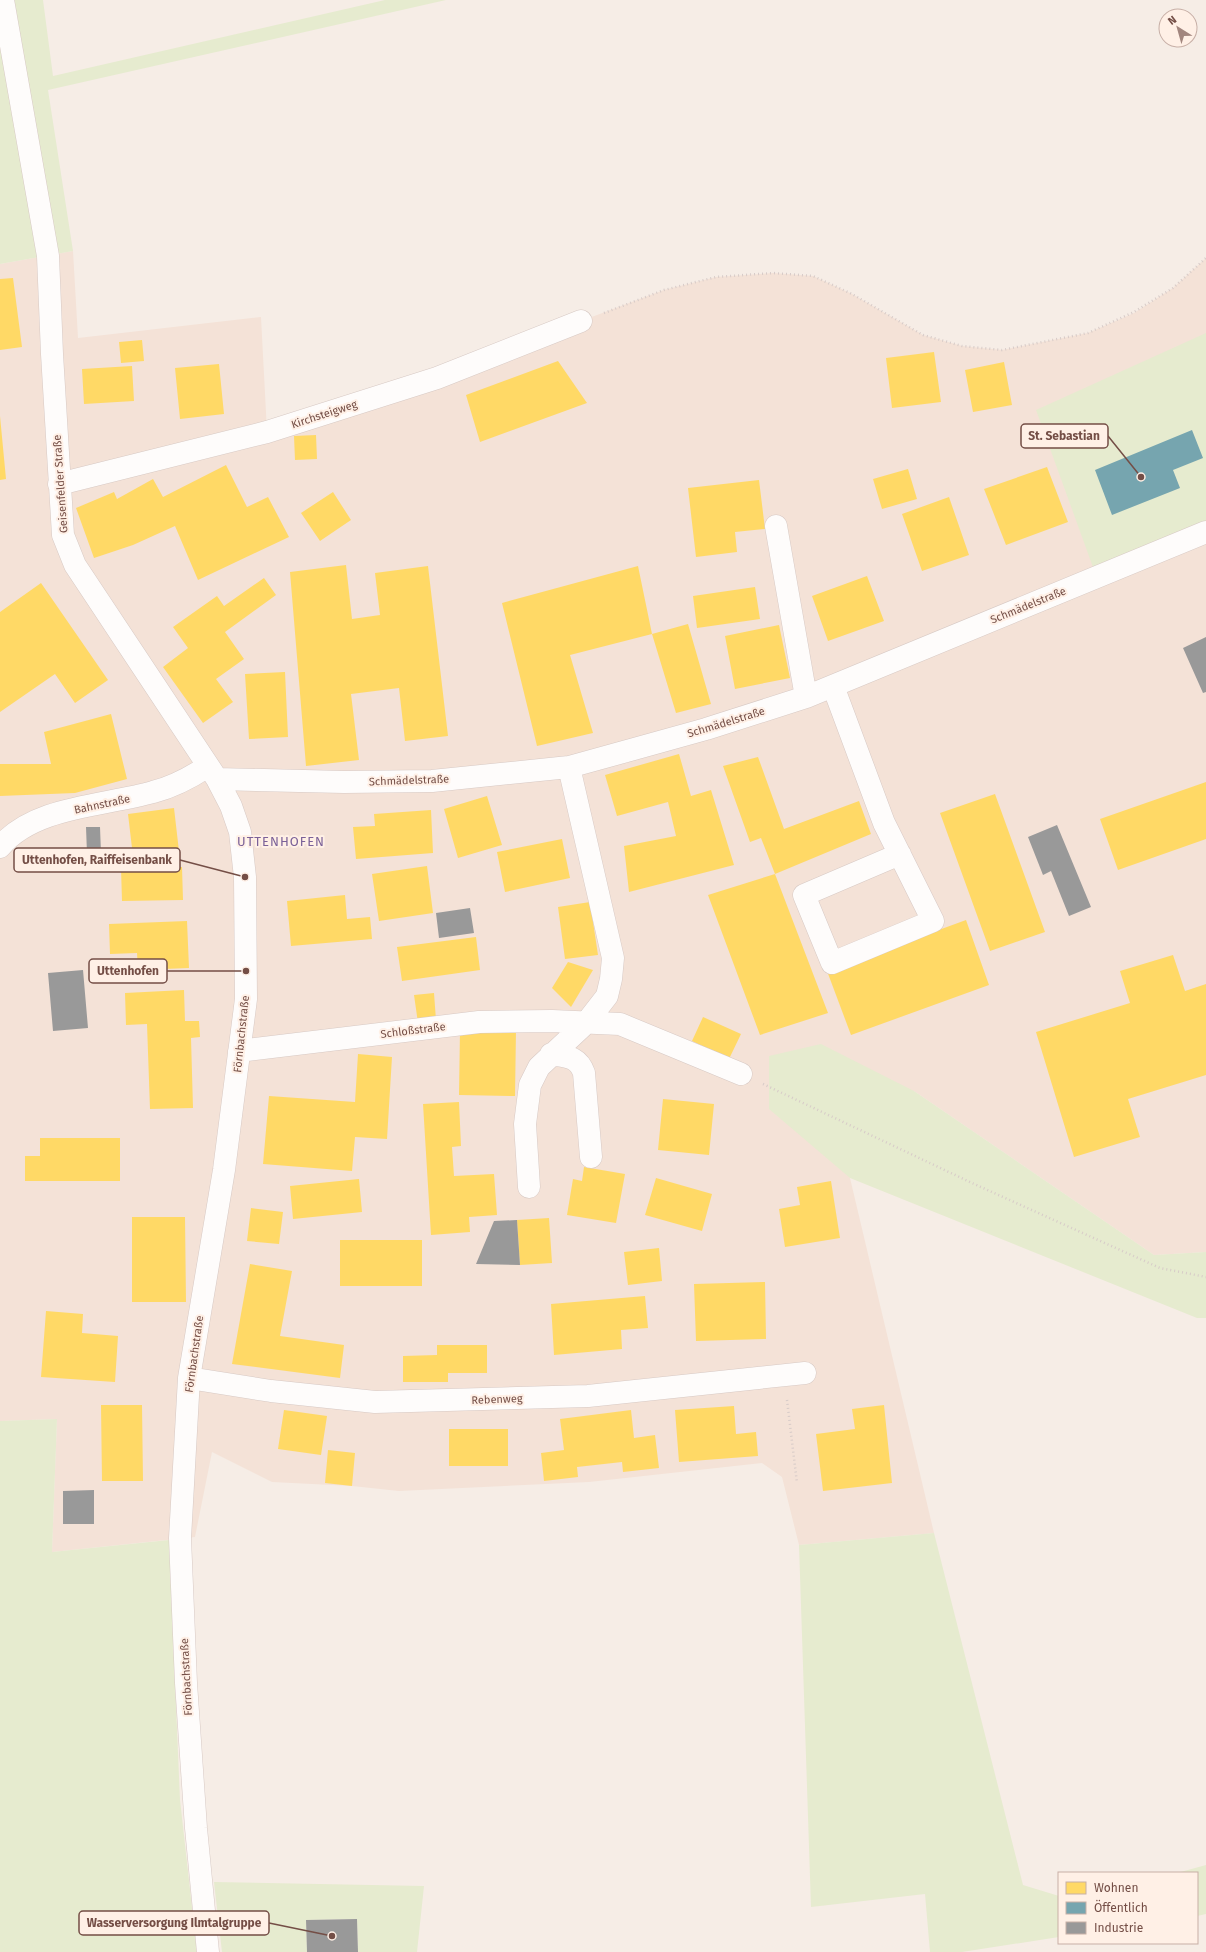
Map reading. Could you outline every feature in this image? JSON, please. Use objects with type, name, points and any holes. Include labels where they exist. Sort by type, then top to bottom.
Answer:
[{"type":"street","name":"Geisenfelder Straße","points":[[3,0],[48,256],[59,484],[63,535],[76,565],[212,772]]},
{"type":"street","name":"Kirchsteigweg","points":[[59,484],[274,430],[437,378],[581,321]]},
{"type":"street","points":[[776,526],[806,698]]},
{"type":"street","name":"Schmädelstraße","points":[[212,772],[344,782],[432,781],[569,767],[706,729],[806,698],[1206,532]]},
{"type":"street","points":[[833,686],[884,823],[900,854],[933,921],[832,963],[804,895],[900,854]]},
{"type":"street","points":[[529,1187],[525,1124],[530,1085],[545,1060],[586,1023],[607,996],[614,958],[569,767]]},
{"type":"street","name":"Bahnstraße","points":[[0,847],[6,839],[24,826],[45,817],[152,793],[212,772]]},
{"type":"street","name":"Förnbachstraße","points":[[208,1952],[196,1828],[186,1690],[180,1538],[189,1378],[224,1170],[246,999],[245,877],[240,832],[231,806],[212,772]]},
{"type":"street","name":"Schloßstraße","points":[[239,1052],[479,1022],[552,1021],[620,1024],[741,1074]]},
{"type":"street","points":[[545,1060],[573,1058],[581,1064],[584,1073],[591,1158]]},
{"type":"street","name":"Rebenweg","points":[[189,1378],[271,1391],[375,1402],[588,1396],[794,1374]]},
{"type":"path","points":[[581,321],[664,290],[716,277],[773,272],[813,276],[852,294],[923,335],[962,346],[1002,350],[1088,333],[1134,312],[1173,288],[1206,258]]},
{"type":"path","points":[[741,1074],[972,1183],[1160,1268],[1206,1277]]},
{"type":"path","points":[[794,1374],[797,1483]]},
{"type":"shaded area","points":[[73,251],[78,338],[261,317],[267,432],[581,321],[664,290],[716,277],[773,273],[813,276],[852,294],[923,335],[962,346],[1002,350],[1088,333],[1134,313],[1173,288],[1206,258],[1206,1252],[1154,1255],[914,1091],[850,1178],[934,1533],[799,1545],[782,1477],[762,1463],[589,1482],[399,1491],[352,1486],[272,1482],[212,1452],[195,1537],[52,1552],[57,1419],[0,1421],[0,264]]},
{"type":"green space","points":[[0,0],[43,0],[53,76],[385,0],[446,0],[48,90],[73,251],[0,264]]},
{"type":"green space","points":[[1206,333],[1206,526],[1094,570],[1036,410]]},
{"type":"green space","points":[[821,1044],[914,1091],[1154,1255],[1206,1252],[1206,1318],[1197,1318],[850,1178],[769,1109],[769,1056]]},
{"type":"green space","points":[[57,1419],[52,1552],[169,1540],[180,1800],[197,1952],[0,1952],[0,1421]]},
{"type":"green space","points":[[934,1533],[1023,1885],[1058,1896],[1058,1937],[962,1952],[930,1952],[925,1894],[811,1907],[799,1545]]},
{"type":"green space","points":[[1206,1865],[1206,1914],[1198,1916],[1198,1872],[1181,1872]]},
{"type":"green space","points":[[214,1882],[424,1886],[417,1952],[358,1952],[357,1919],[306,1920],[307,1952],[222,1952]]},
{"type":"building: Wohnen","points":[[13,278],[22,347],[0,350],[0,279]]},
{"type":"building: Wohnen","points":[[142,340],[144,361],[121,363],[119,342]]},
{"type":"building: Wohnen","points":[[934,352],[941,402],[892,408],[886,358]]},
{"type":"building: Wohnen","points":[[558,361],[587,403],[480,442],[466,395]]},
{"type":"building: Wohnen","points":[[1004,362],[1012,405],[973,412],[965,370]]},
{"type":"building: Wohnen","points":[[219,364],[224,414],[180,419],[175,368]]},
{"type":"building: Wohnen","points":[[132,366],[134,401],[84,404],[82,369]]},
{"type":"building: Wohnen","points":[[0,416],[6,479],[0,480]]},
{"type":"building: Wohnen","points":[[316,435],[317,459],[295,460],[294,436]]},
{"type":"building: Wohnen","points":[[226,465],[247,507],[268,497],[289,537],[198,580],[175,526],[133,545],[94,558],[76,508],[114,492],[117,499],[153,479],[163,497]]},
{"type":"building: Wohnen","points":[[1047,467],[1068,522],[1006,545],[984,489]]},
{"type":"building: Wohnen","points":[[908,469],[917,499],[882,509],[873,479]]},
{"type":"building: Wohnen","points":[[759,480],[765,529],[735,532],[737,552],[696,557],[688,488]]},
{"type":"building: Wohnen","points":[[333,492],[351,520],[320,541],[301,513]]},
{"type":"building: Wohnen","points":[[949,497],[969,555],[922,571],[902,514]]},
{"type":"building: Wohnen","points":[[346,565],[352,619],[380,615],[375,573],[428,566],[448,736],[405,741],[399,688],[351,694],[359,760],[306,766],[290,572]]},
{"type":"building: Wohnen","points":[[638,566],[652,634],[570,655],[593,733],[537,746],[502,603]]},
{"type":"building: Wohnen","points":[[867,576],[884,621],[828,641],[812,596]]},
{"type":"building: Wohnen","points":[[264,578],[276,595],[225,632],[244,659],[216,679],[233,702],[203,723],[163,667],[188,648],[173,627],[217,596],[224,606]]},
{"type":"building: Wohnen","points":[[41,583],[108,680],[75,703],[55,674],[0,712],[0,612]]},
{"type":"building: Wohnen","points":[[755,587],[760,619],[697,628],[693,596]]},
{"type":"building: Wohnen","points":[[688,624],[711,704],[676,713],[652,634]]},
{"type":"building: Wohnen","points":[[779,625],[790,678],[735,689],[725,636]]},
{"type":"building: Wohnen","points":[[285,672],[288,737],[249,739],[245,674]]},
{"type":"building: Wohnen","points":[[111,714],[127,779],[75,793],[0,796],[0,764],[51,764],[44,732]]},
{"type":"building: Wohnen","points":[[679,754],[691,796],[711,790],[734,865],[629,892],[624,846],[676,836],[668,802],[617,816],[605,775]]},
{"type":"building: Wohnen","points":[[758,757],[784,829],[859,801],[871,834],[775,874],[761,838],[750,842],[723,766]]},
{"type":"building: Wohnen","points":[[1206,782],[1206,839],[1118,870],[1100,819]]},
{"type":"building: Wohnen","points":[[995,794],[1045,932],[990,951],[940,813]]},
{"type":"building: Wohnen","points":[[487,796],[502,845],[458,858],[444,809]]},
{"type":"building: Wohnen","points":[[174,808],[180,860],[134,865],[128,814]]},
{"type":"building: Wohnen","points":[[431,810],[433,853],[356,859],[353,827],[375,826],[374,814]]},
{"type":"building: Wohnen","points":[[562,839],[570,878],[505,892],[497,852]]},
{"type":"building: Wohnen","points":[[427,866],[433,913],[379,921],[372,874]]},
{"type":"building: Wohnen","points":[[182,867],[183,900],[122,901],[121,868]]},
{"type":"building: Wohnen","points":[[775,874],[828,1013],[760,1035],[708,895]]},
{"type":"building: Wohnen","points":[[345,895],[347,919],[370,917],[372,939],[291,946],[287,901]]},
{"type":"building: Wohnen","points":[[590,902],[598,955],[565,959],[558,907]]},
{"type":"building: Wohnen","points":[[966,920],[989,985],[851,1035],[827,971]]},
{"type":"building: Wohnen","points":[[187,921],[189,968],[138,970],[137,953],[110,954],[109,924]]},
{"type":"building: Wohnen","points":[[476,937],[480,970],[402,981],[397,947]]},
{"type":"building: Wohnen","points":[[1173,955],[1185,991],[1206,984],[1206,1075],[1128,1099],[1140,1137],[1074,1157],[1036,1032],[1130,1003],[1120,971]]},
{"type":"building: Wohnen","points":[[568,962],[593,970],[571,1007],[552,988]]},
{"type":"building: Wohnen","points":[[184,990],[185,1021],[199,1021],[200,1037],[191,1038],[193,1108],[150,1109],[147,1024],[126,1025],[125,993]]},
{"type":"building: Wohnen","points":[[434,993],[436,1020],[418,1023],[414,995]]},
{"type":"building: Wohnen","points":[[703,1017],[741,1034],[729,1059],[692,1041]]},
{"type":"building: Wohnen","points":[[460,1030],[516,1030],[515,1096],[459,1095]]},
{"type":"building: Wohnen","points":[[358,1054],[392,1057],[387,1139],[355,1137],[352,1171],[263,1164],[269,1096],[355,1102]]},
{"type":"building: Wohnen","points":[[663,1099],[714,1104],[709,1155],[658,1150]]},
{"type":"building: Wohnen","points":[[459,1102],[461,1146],[452,1147],[454,1176],[494,1174],[497,1215],[469,1217],[470,1232],[431,1235],[423,1104]]},
{"type":"building: Wohnen","points":[[40,1138],[120,1138],[120,1181],[25,1181],[25,1156],[40,1156]]},
{"type":"building: Wohnen","points":[[584,1167],[625,1174],[616,1223],[567,1215],[573,1179],[582,1181]]},
{"type":"building: Wohnen","points":[[656,1178],[712,1194],[702,1231],[645,1215]]},
{"type":"building: Wohnen","points":[[359,1179],[362,1212],[293,1219],[290,1186]]},
{"type":"building: Wohnen","points":[[831,1181],[840,1238],[785,1247],[779,1209],[800,1205],[797,1187]]},
{"type":"building: Wohnen","points":[[251,1208],[283,1212],[279,1244],[247,1241]]},
{"type":"building: Wohnen","points":[[132,1217],[185,1217],[186,1302],[132,1302]]},
{"type":"building: Wohnen","points":[[549,1218],[552,1263],[520,1265],[517,1220]]},
{"type":"building: Wohnen","points":[[340,1240],[422,1240],[422,1286],[340,1286]]},
{"type":"building: Wohnen","points":[[659,1248],[662,1281],[628,1285],[624,1252]]},
{"type":"building: Wohnen","points":[[250,1264],[292,1271],[280,1336],[344,1345],[340,1378],[232,1364]]},
{"type":"building: Wohnen","points":[[765,1282],[766,1339],[696,1341],[694,1284]]},
{"type":"building: Wohnen","points":[[645,1296],[648,1328],[621,1330],[622,1349],[554,1355],[551,1304]]},
{"type":"building: Wohnen","points":[[46,1311],[83,1314],[82,1333],[118,1336],[115,1382],[41,1377]]},
{"type":"building: Wohnen","points":[[437,1345],[487,1345],[487,1373],[448,1373],[448,1382],[403,1382],[403,1356],[437,1355]]},
{"type":"building: Wohnen","points":[[101,1405],[142,1405],[143,1481],[102,1481]]},
{"type":"building: Wohnen","points":[[884,1405],[892,1483],[823,1491],[816,1434],[855,1429],[852,1409]]},
{"type":"building: Wohnen","points":[[734,1406],[736,1434],[756,1432],[758,1456],[679,1462],[675,1410]]},
{"type":"building: Wohnen","points":[[284,1410],[327,1416],[321,1455],[278,1449]]},
{"type":"building: Wohnen","points":[[631,1410],[634,1438],[655,1435],[659,1468],[623,1472],[622,1462],[577,1467],[578,1477],[544,1481],[541,1453],[564,1450],[560,1419]]},
{"type":"building: Wohnen","points":[[449,1429],[508,1429],[508,1466],[449,1466]]},
{"type":"building: Wohnen","points":[[328,1450],[355,1453],[352,1486],[325,1483]]},
{"type":"building: Öffentlich","points":[[1192,430],[1203,458],[1173,470],[1180,488],[1112,515],[1095,470]]},
{"type":"building: Industrie","points":[[1206,637],[1206,692],[1203,693],[1183,648]]},
{"type":"building: Industrie","points":[[1057,825],[1091,907],[1069,916],[1051,871],[1043,875],[1028,837]]},
{"type":"building: Industrie","points":[[86,827],[100,827],[101,853],[87,854]]},
{"type":"building: Industrie","points":[[470,908],[474,933],[439,938],[436,913]]},
{"type":"building: Industrie","points":[[83,970],[88,1028],[53,1031],[48,973]]},
{"type":"building: Industrie","points":[[517,1220],[520,1265],[476,1264],[494,1221]]},
{"type":"building: Industrie","points":[[94,1490],[94,1524],[63,1524],[63,1491]]},
{"type":"building: Industrie","points":[[357,1919],[358,1952],[307,1952],[306,1920]]},
{"type":"place","name":"St. Sebastian","points":[[1141,477]]},
{"type":"place","name":"Uttenhofen, Raiffeisenbank","points":[[245,877]]},
{"type":"place","name":"Uttenhofen","points":[[246,971]]},
{"type":"place","name":"Wasserversorgung Ilmtalgruppe","points":[[332,1936]]},
{"type":"district","name":"UTTENHOFEN","points":[[281,841]]}]
